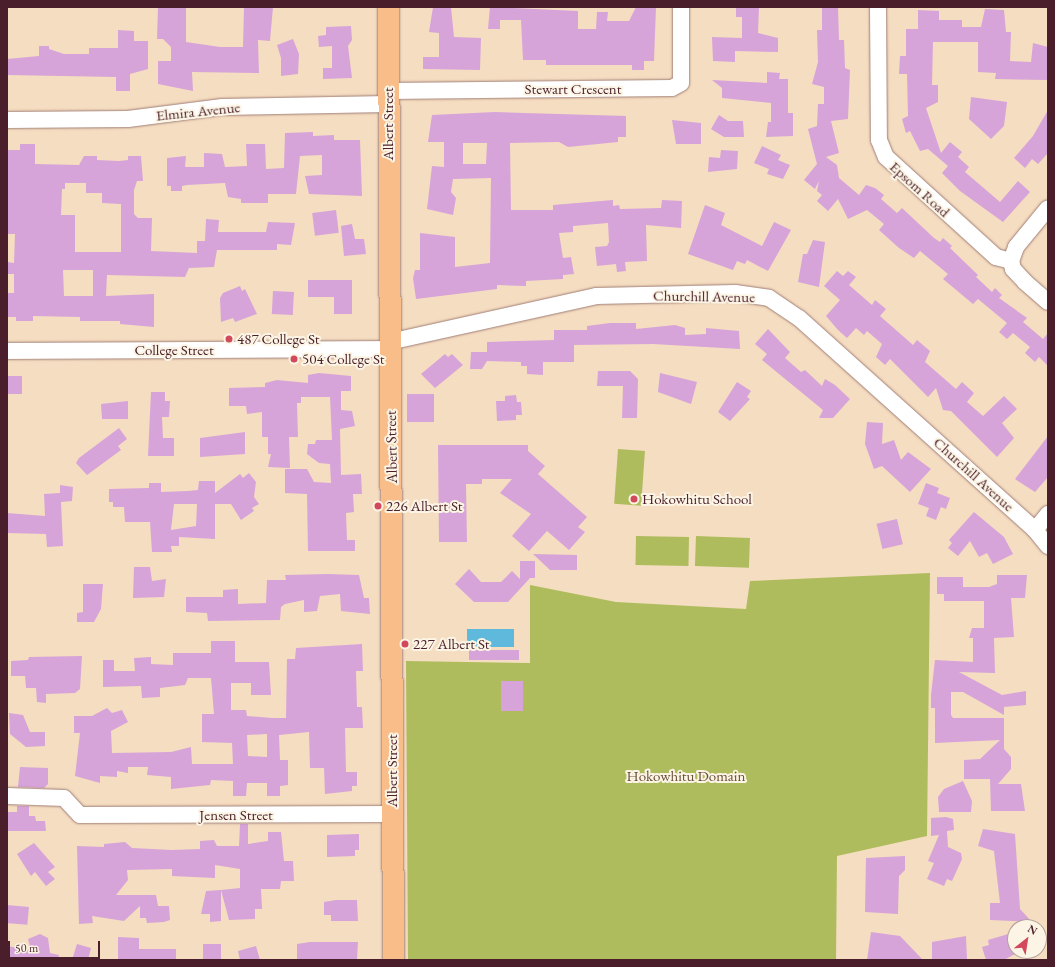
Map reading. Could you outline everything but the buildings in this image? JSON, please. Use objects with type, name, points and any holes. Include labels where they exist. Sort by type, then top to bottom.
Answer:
[{"type":"main road","name":"Albert Street","points":[[388,7],[393,960]]},
{"type":"street","name":"Stewart Crescent","points":[[388,97],[672,88],[681,83],[681,7]]},
{"type":"street","name":"Epsom Road","points":[[878,7],[879,140],[886,158],[996,257],[1011,261]]},
{"type":"street","name":"Elmira Avenue","points":[[7,120],[128,119],[222,107],[388,97]]},
{"type":"street","points":[[1048,208],[1016,247],[1011,261],[1012,269],[1048,302]]},
{"type":"street","name":"Churchill Avenue","points":[[389,345],[596,296],[735,293],[769,298],[799,318],[1035,530],[1048,546]]},
{"type":"street","name":"College Street","points":[[7,351],[389,345]]},
{"type":"street","points":[[1035,530],[1048,514]]},
{"type":"street","name":"Jensen Street","points":[[7,796],[64,798],[80,815],[392,814]]},
{"type":"green space","points":[[618,449],[645,451],[641,506],[614,504]]},
{"type":"green space","points":[[636,536],[689,537],[688,566],[635,565]]},
{"type":"green space","points":[[696,536],[750,538],[749,568],[695,566]]},
{"type":"green space","name":"Hokowhitu Domain","points":[[930,573],[927,836],[837,856],[836,960],[408,960],[406,661],[530,663],[530,585],[616,602],[746,609],[750,581]]},
{"type":"water","points":[[467,629],[514,629],[514,647],[467,647]]},
{"type":"place","name":"487 College St","points":[[229,339]]},
{"type":"place","name":"504 College St","points":[[294,359]]},
{"type":"place","name":"Hokowhitu School","points":[[634,499]]},
{"type":"place","name":"226 Albert St","points":[[378,506]]},
{"type":"place","name":"227 Albert St","points":[[405,644]]}]
